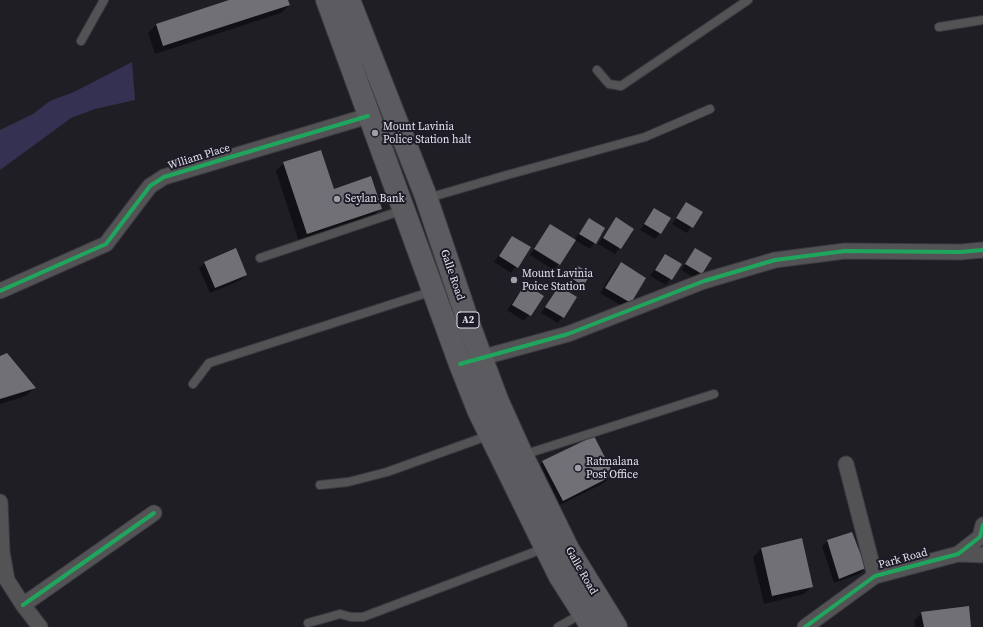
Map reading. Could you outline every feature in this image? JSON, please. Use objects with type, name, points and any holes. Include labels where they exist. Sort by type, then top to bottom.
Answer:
[{"type":"highway","name":"Galle Road","points":[[327,0],[368,116],[460,364],[490,435],[559,575],[588,620]]},
{"type":"highway","name":"Galle Road","points":[[349,0],[427,199],[481,358],[522,456],[568,549],[616,627]]},
{"type":"street","name":"Wlliam Place","points":[[0,291],[106,244],[150,186],[164,177],[368,116]]},
{"type":"street","points":[[460,364],[568,334],[704,281],[775,260],[845,251],[960,252],[983,250]]},
{"type":"street","points":[[846,464],[875,576]]},
{"type":"street","points":[[0,508],[2,552],[7,580],[23,605],[40,627]]},
{"type":"street","points":[[23,605],[154,512]]},
{"type":"street","name":"Park Road","points":[[805,627],[875,576],[958,554],[980,537],[983,525]]},
{"type":"street","points":[[958,554],[983,555]]},
{"type":"lane","points":[[81,41],[104,0]]},
{"type":"lane","points":[[597,70],[609,84],[621,86],[748,0]]},
{"type":"lane","points":[[939,27],[983,20]]},
{"type":"lane","points":[[427,199],[507,175],[645,137],[710,109]]},
{"type":"lane","points":[[260,258],[403,210]]},
{"type":"lane","points":[[193,384],[209,363],[433,291]]},
{"type":"lane","points":[[522,456],[714,394]]},
{"type":"lane","points":[[320,485],[348,482],[386,472],[490,435]]},
{"type":"lane","points":[[308,623],[340,614],[351,618],[363,617],[546,548]]},
{"type":"lane","points":[[558,627],[588,620]]},
{"type":"shaded area","points":[[132,62],[135,100],[95,109],[71,118],[0,170],[0,130],[33,114],[50,101],[74,92]]},
{"type":"building","points":[[229,0],[288,0],[290,5],[163,46],[156,24]]},
{"type":"building","name":"Seylan Bank","points":[[321,150],[334,189],[371,176],[382,209],[307,234],[283,162]]},
{"type":"building","points":[[686,202],[703,212],[693,228],[676,218]]},
{"type":"building","points":[[654,208],[671,218],[661,234],[644,224]]},
{"type":"building","points":[[616,217],[634,229],[621,249],[603,238]]},
{"type":"building","points":[[589,218],[605,228],[596,244],[579,234]]},
{"type":"building","points":[[550,224],[576,240],[560,265],[534,249]]},
{"type":"building","points":[[512,236],[531,247],[518,268],[499,256]]},
{"type":"building","points":[[236,248],[247,275],[215,288],[204,262]]},
{"type":"building","points":[[695,248],[712,258],[702,274],[685,264]]},
{"type":"building","points":[[665,254],[682,264],[672,280],[655,270]]},
{"type":"building","points":[[621,262],[646,278],[631,303],[605,288]]},
{"type":"building","points":[[578,266],[591,274],[583,286],[571,278]]},
{"type":"building","points":[[525,284],[544,296],[531,316],[512,305]]},
{"type":"building","points":[[559,286],[577,297],[564,318],[545,307]]},
{"type":"building","points":[[7,353],[36,388],[0,399],[0,356]]},
{"type":"building","name":"Ratmalana Post Office","points":[[594,436],[614,475],[563,501],[542,461]]},
{"type":"building","points":[[852,532],[866,568],[839,579],[827,540]]},
{"type":"building","points":[[802,538],[813,587],[772,596],[761,548]]},
{"type":"building","points":[[969,606],[971,627],[924,627],[921,612]]},
{"type":"cycle path","points":[[0,291],[106,244],[150,186],[164,177],[368,116]]},
{"type":"cycle path","points":[[460,364],[568,334],[704,281],[775,260],[845,251],[960,252],[983,250]]},
{"type":"cycle path","points":[[23,605],[154,513]]},
{"type":"cycle path","points":[[805,627],[875,576],[958,554],[980,537],[983,525]]},
{"type":"place","name":"Mount Lavinia Police Station halt","points":[[375,133]]},
{"type":"place","name":"Seylan Bank","points":[[337,199]]},
{"type":"place","name":"Mount Lavinia Poice Station","points":[[514,280]]},
{"type":"place","name":"Ratmalana Post Office","points":[[578,468]]}]
